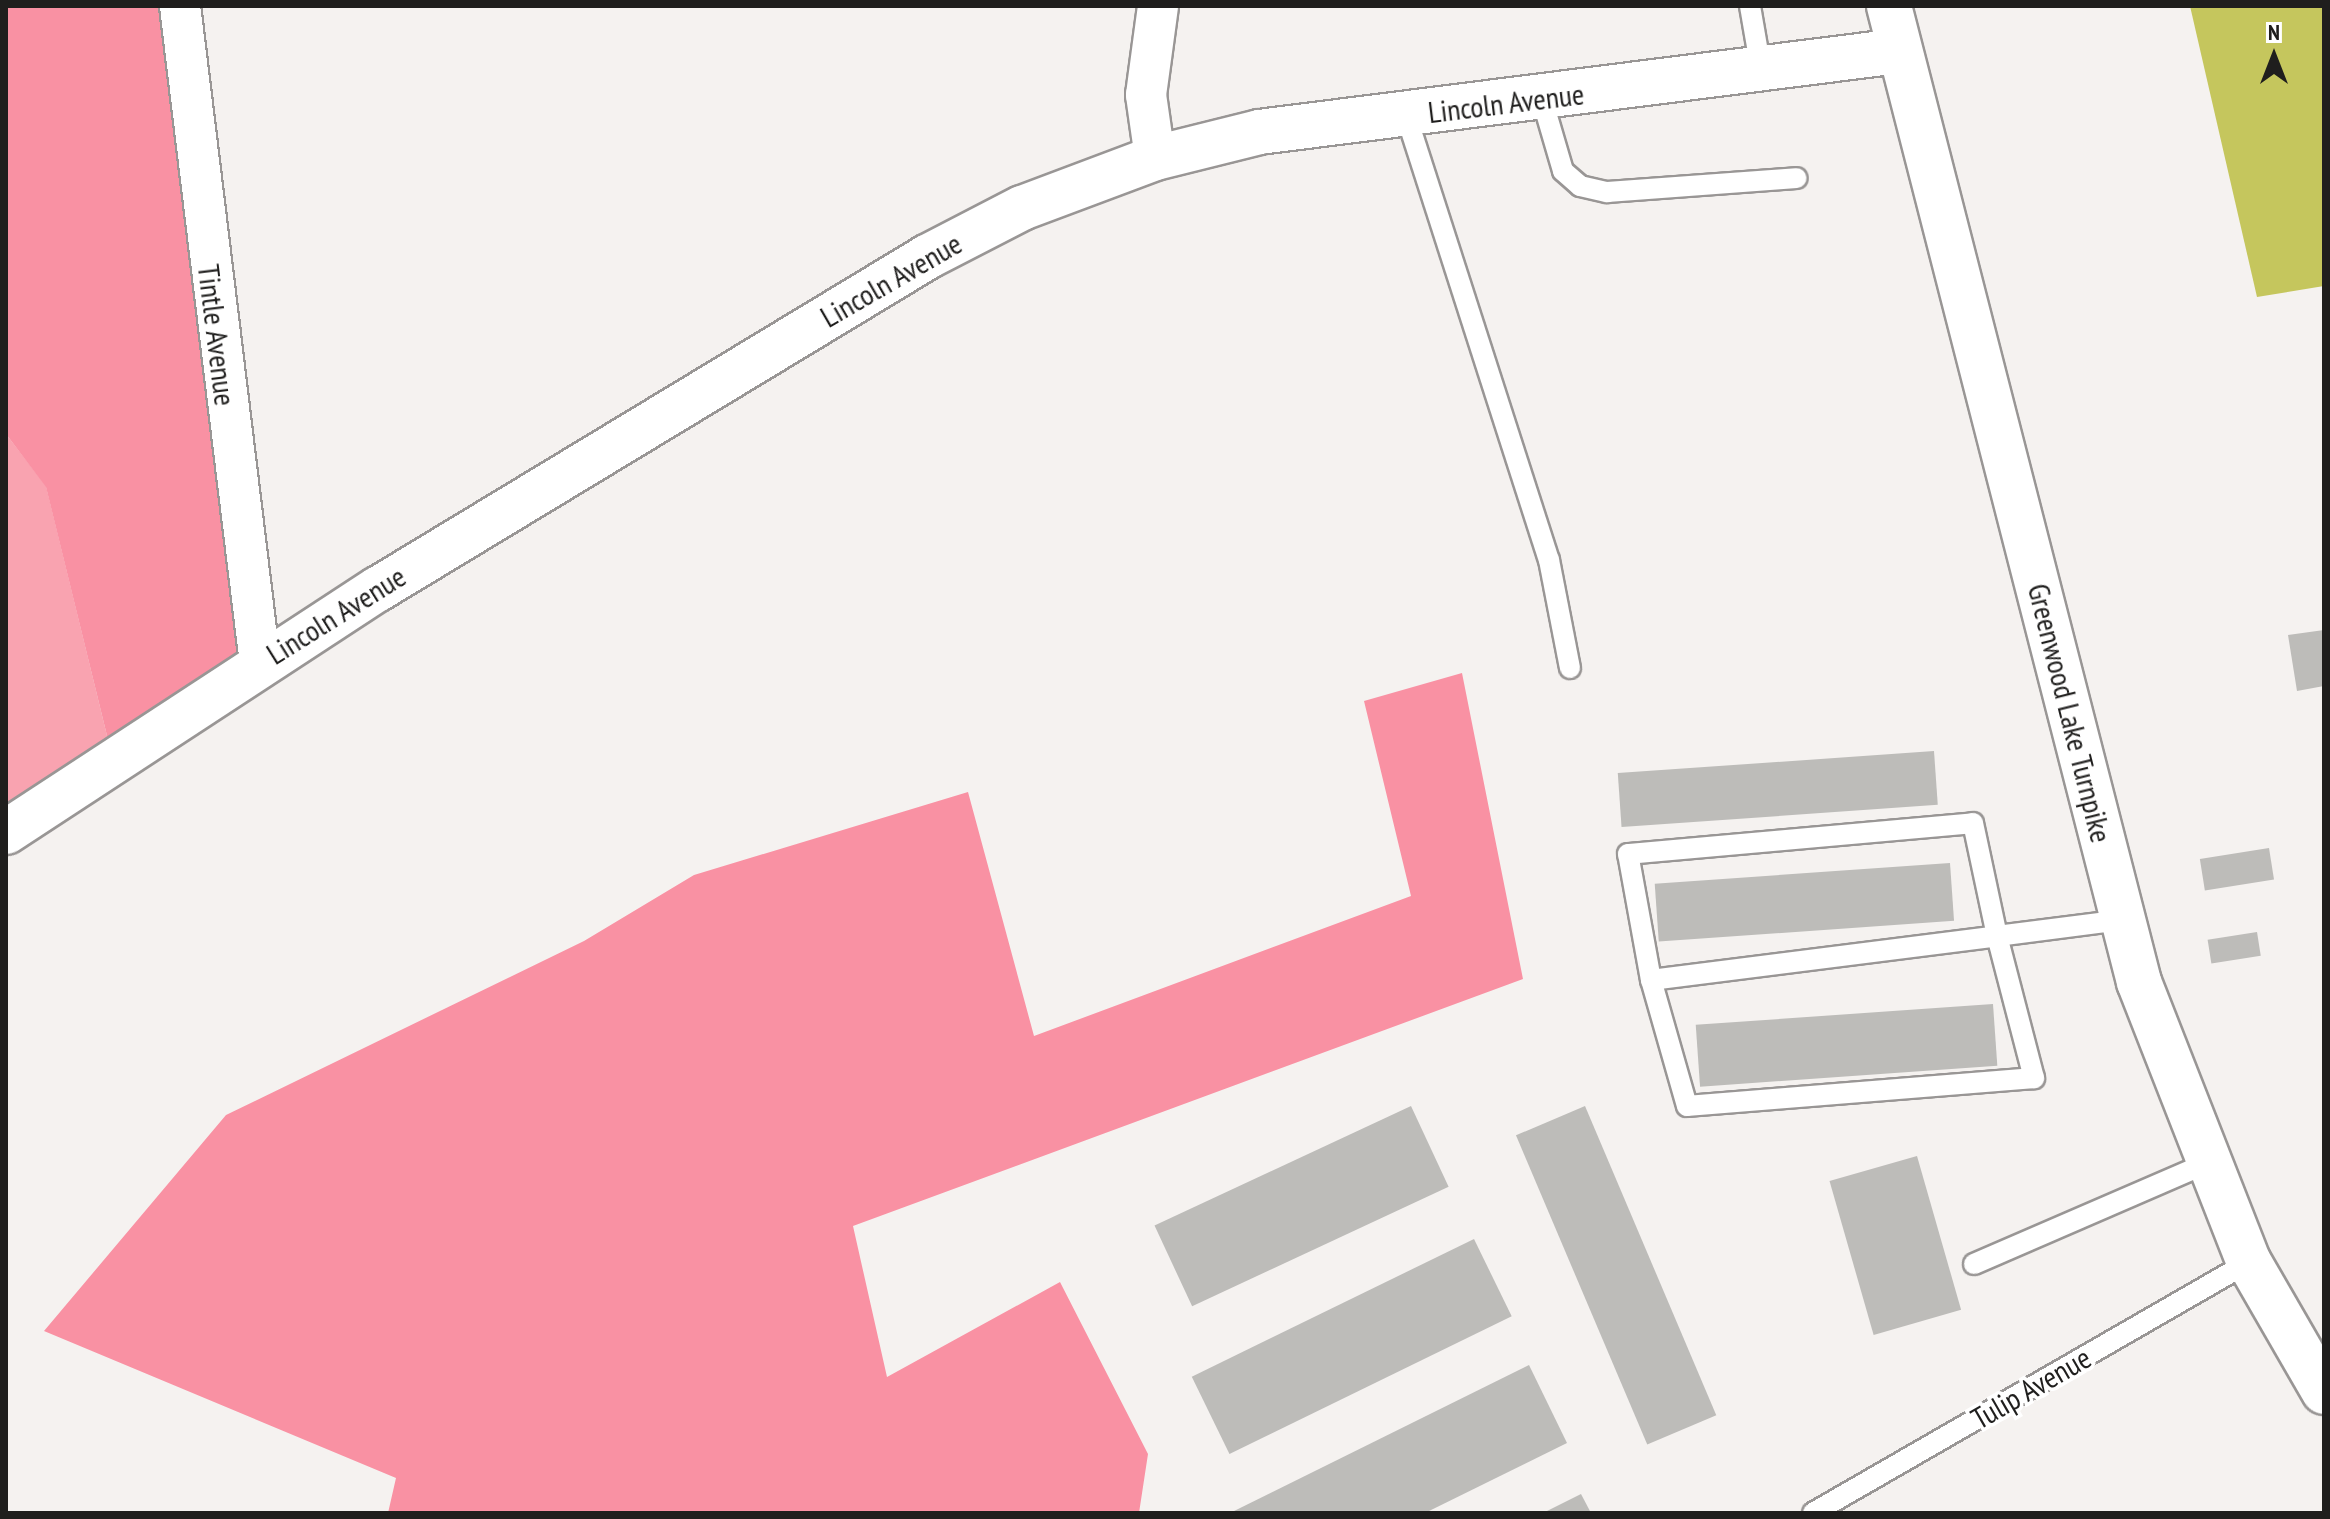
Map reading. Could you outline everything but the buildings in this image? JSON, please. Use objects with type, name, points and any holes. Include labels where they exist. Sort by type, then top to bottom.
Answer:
[{"type":"street","name":"Tintle Avenue","points":[[180,6],[260,663]]},
{"type":"street","points":[[1155,158],[1146,95],[1158,6]]},
{"type":"street","name":"Greenwood Lake Turnpike","points":[[1889,6],[2122,920],[2207,1163],[2249,1262],[2324,1392]]},
{"type":"street","name":"Lincoln Avenue","points":[[6,832],[260,663],[927,257],[1022,208],[1155,158],[1259,132],[1542,99],[1898,51]]},
{"type":"lane","points":[[1750,6],[1761,70]]},
{"type":"lane","points":[[1542,99],[1563,171],[1580,186],[1607,192],[1796,178]]},
{"type":"lane","points":[[1406,115],[1549,560],[1570,668]]},
{"type":"lane","points":[[1973,823],[1997,936],[2034,1078],[1687,1106],[1651,980],[1628,854],[1973,823]]},
{"type":"lane","points":[[1651,980],[2122,920]]},
{"type":"lane","points":[[1974,1264],[2207,1163]]},
{"type":"lane","name":"Tulip Avenue","points":[[1813,1513],[2249,1262]]},
{"type":"shaded area","points":[[6,6],[201,6],[263,655],[111,752],[46,487],[6,434]]},
{"type":"shaded area","points":[[2190,6],[2324,6],[2324,286],[2257,297]]},
{"type":"shaded area","points":[[6,434],[46,486],[111,752],[6,841]]},
{"type":"shaded area","points":[[1462,673],[1523,979],[853,1226],[887,1377],[1060,1282],[1148,1454],[1139,1513],[388,1513],[396,1478],[44,1331],[226,1115],[584,941],[694,875],[968,792],[1034,1036],[1411,896],[1364,701]]}]
